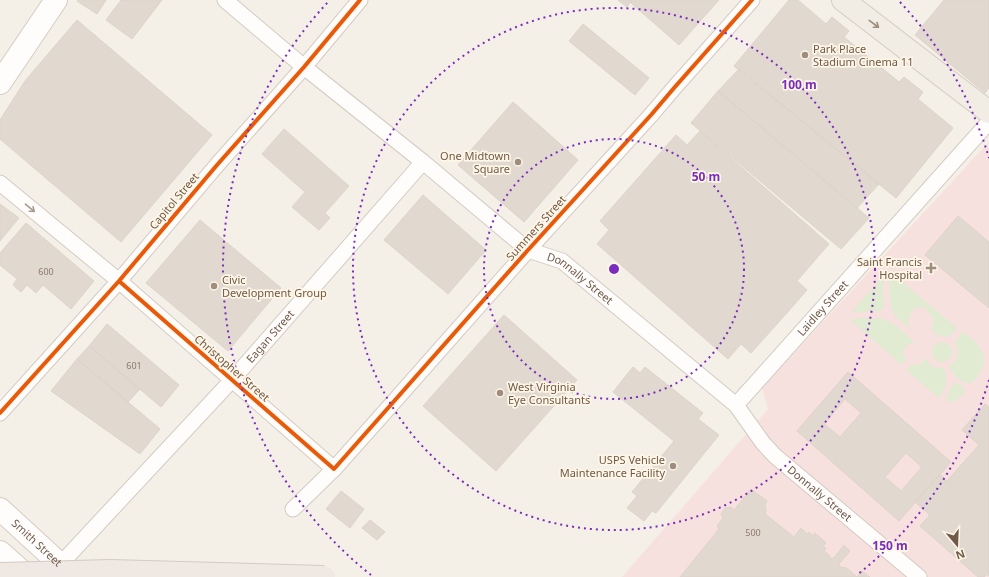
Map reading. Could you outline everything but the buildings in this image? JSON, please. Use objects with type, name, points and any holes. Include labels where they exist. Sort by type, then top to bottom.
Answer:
[{"type":"highway","points":[[0,574],[110,571],[324,577]]},
{"type":"main road","points":[[843,0],[989,112]]},
{"type":"street","points":[[0,83],[56,0]]},
{"type":"street","name":"Donnally Street","points":[[225,0],[304,67],[423,162],[528,250],[562,261],[736,405],[763,443],[775,456],[919,577]]},
{"type":"street","name":"Capitol Street","points":[[0,413],[119,281],[360,0]]},
{"type":"street","name":"Summers Street","points":[[293,509],[334,469],[752,0]]},
{"type":"street","name":"Laidley Street","points":[[736,405],[989,122]]},
{"type":"street","name":"Eagan Street","points":[[61,573],[423,162]]},
{"type":"street","name":"Christopher Street","points":[[0,183],[119,281],[334,469]]},
{"type":"street","name":"Smith Street","points":[[0,509],[61,573]]},
{"type":"street","points":[[0,552],[28,577]]},
{"type":"shaded area","name":"Saint Francis Hospital","points":[[986,145],[989,148],[989,577],[622,577],[768,409],[762,388]]},
{"type":"green space","points":[[888,270],[957,328],[948,337],[940,335],[936,336],[931,329],[934,321],[931,314],[927,311],[927,308],[920,308],[910,313],[908,322],[910,329],[895,316],[891,308]]},
{"type":"green space","points":[[883,277],[884,306],[882,310],[853,312],[853,310]]},
{"type":"green space","points":[[880,318],[894,325],[914,342],[908,344],[904,349],[903,353],[906,359],[902,365],[849,319]]},
{"type":"green space","points":[[963,331],[980,347],[984,357],[982,369],[971,384],[958,378],[949,366],[957,356],[958,353],[955,343]]},
{"type":"green space","points":[[938,342],[946,342],[952,348],[952,356],[946,362],[938,362],[932,356],[932,348]]},
{"type":"green space","points":[[926,358],[933,367],[944,368],[946,373],[946,383],[939,398],[906,370],[912,364],[920,364]]},
{"type":"green space","points":[[954,383],[961,385],[965,392],[954,401],[946,402],[949,390]]},
{"type":"cycle path","points":[[0,413],[119,281],[360,0]]},
{"type":"cycle path","points":[[119,281],[334,469],[752,0]]},
{"type":"place","name":"Park Place Stadium Cinema 11","points":[[805,55]]},
{"type":"place","name":"One Midtown Square","points":[[518,162]]},
{"type":"place","name":"Saint Francis Hospital","points":[[931,268]]},
{"type":"place","name":"Civic Development Group","points":[[214,286]]},
{"type":"place","name":"West Virginia Eye Consultants","points":[[500,393]]},
{"type":"place","name":"USPS Vehicle Maintenance Facility","points":[[673,466]]}]
